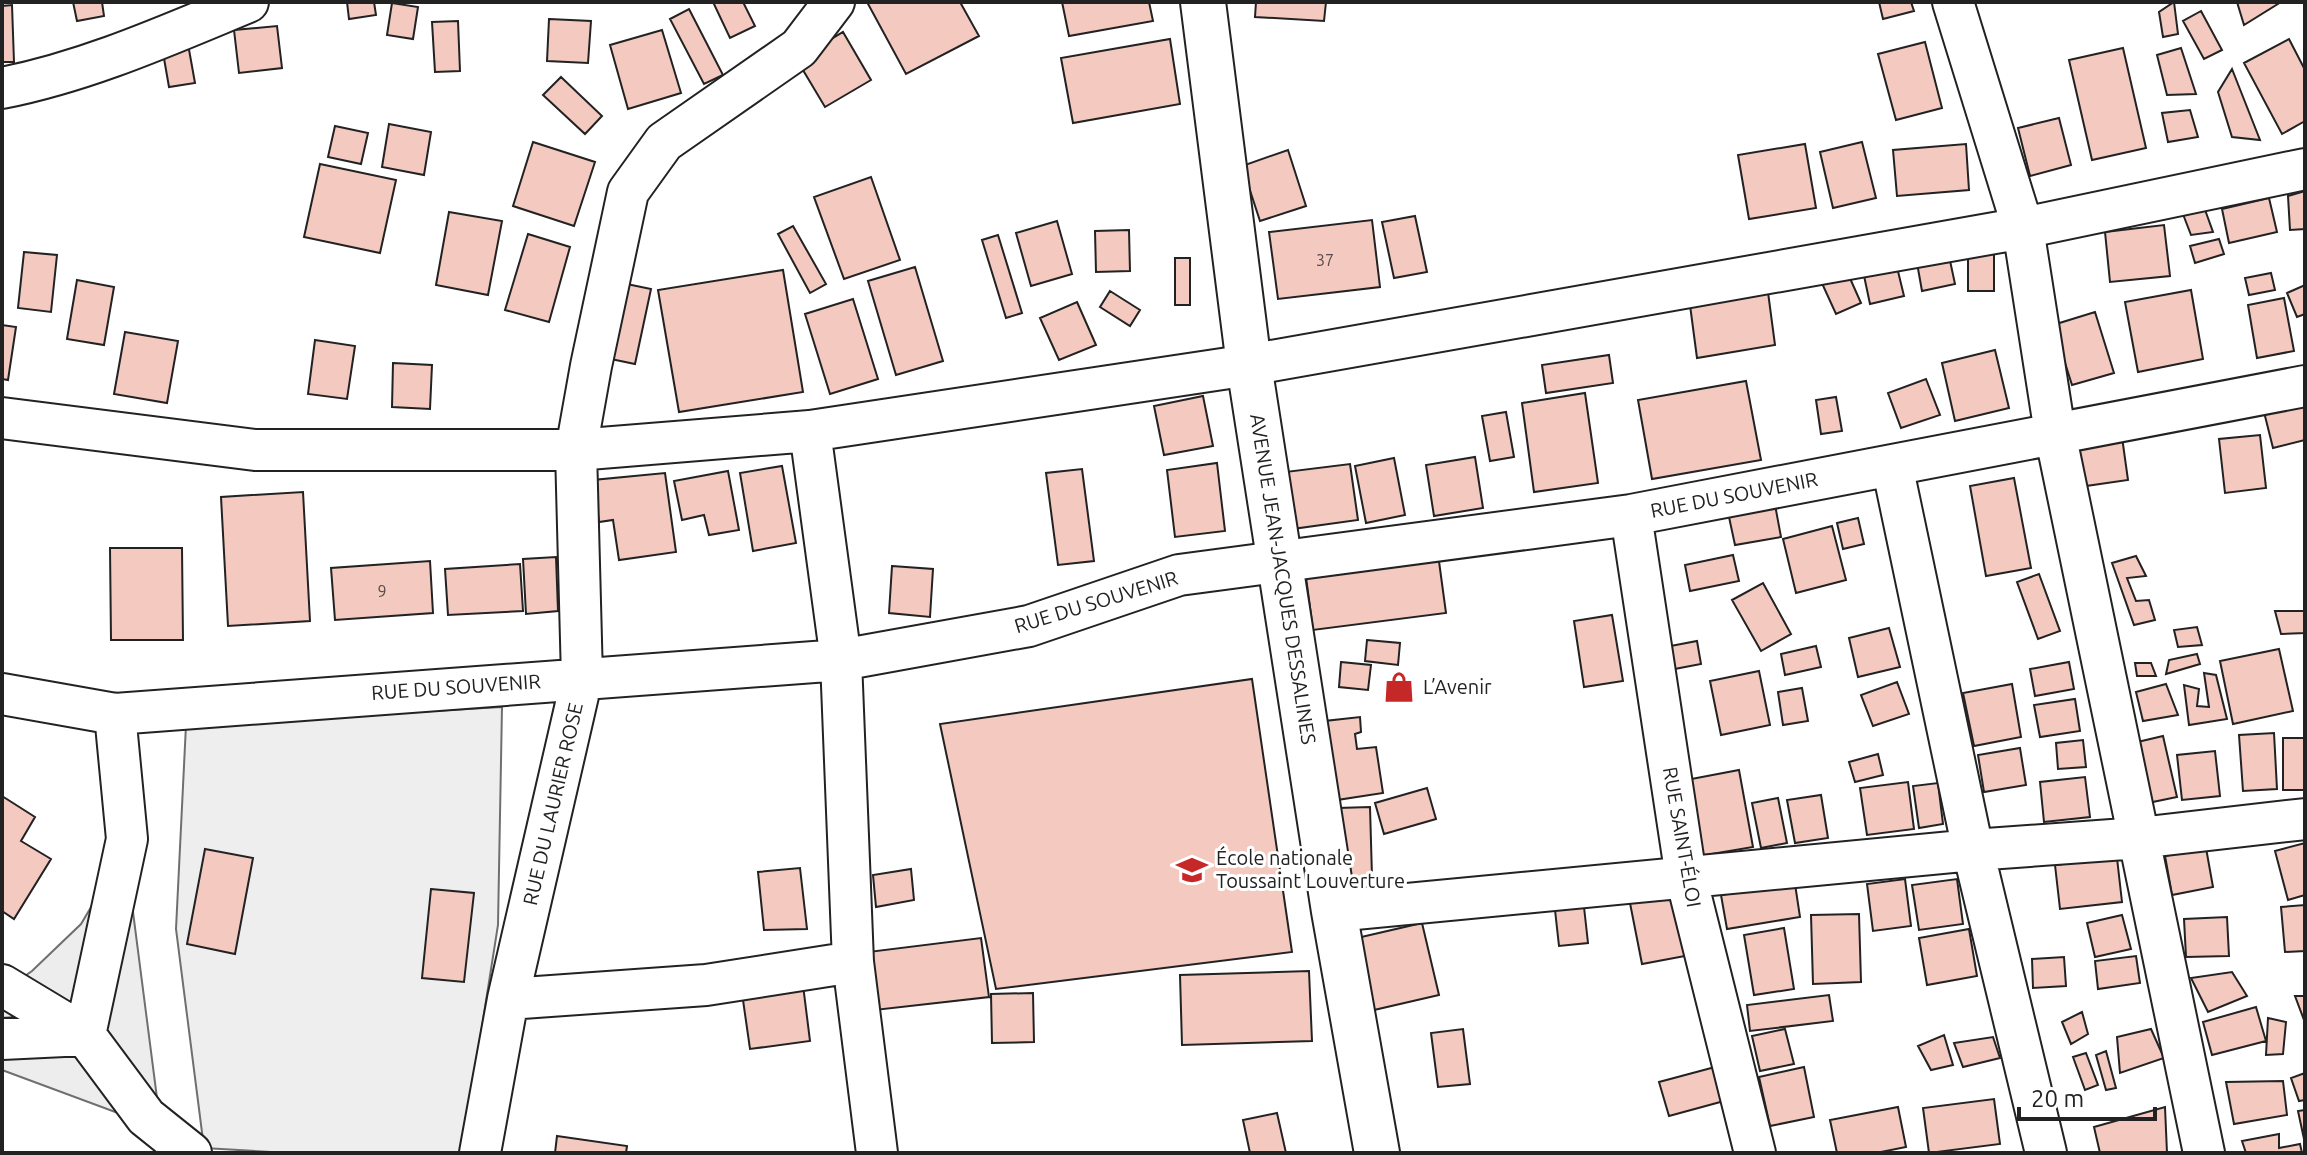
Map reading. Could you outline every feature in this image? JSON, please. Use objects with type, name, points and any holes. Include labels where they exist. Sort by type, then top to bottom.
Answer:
[{"type":"main road","name":"AVENUE JEAN-JACQUES DESSALINES","points":[[1203,2],[1249,365],[1282,561],[1334,911],[1377,1153]]},
{"type":"street","points":[[2,88],[39,81],[123,53],[248,2]]},
{"type":"street","name":"RUE DU LAURIER ROSE","points":[[480,1153],[508,999],[582,678],[576,450],[628,192],[664,142],[799,48],[834,2]]},
{"type":"street","points":[[1953,2],[2023,228],[2055,433],[2204,1153]]},
{"type":"street","points":[[2,418],[255,450],[576,450],[810,431],[1249,365],[2023,228],[2305,169]]},
{"type":"street","name":"RUE DU SOUVENIR","points":[[2,694],[115,714],[841,660],[1029,626],[1179,575],[1631,515],[2305,386]]},
{"type":"street","points":[[810,431],[841,660],[853,962],[877,1153]]},
{"type":"street","points":[[1892,465],[1973,850],[2046,1153]]},
{"type":"street","name":"RUE SAINT-ÉLOI","points":[[1631,515],[1686,877],[1755,1153]]},
{"type":"street","points":[[85,1035],[127,839],[115,714]]},
{"type":"street","points":[[1334,911],[1973,850],[2139,838],[2305,819]]},
{"type":"street","points":[[508,999],[706,985],[853,962]]},
{"type":"street","points":[[2,985],[85,1035],[146,1117],[191,1153]]},
{"type":"street","points":[[2,1039],[85,1035]]},
{"type":"shaded area","points":[[502,707],[498,925],[462,1153],[288,1153],[204,1148],[176,929],[186,725]]},
{"type":"shaded area","points":[[125,850],[161,1129],[2,1070],[2,992],[32,971],[81,924]]},
{"type":"building","points":[[73,2],[102,2],[104,16],[77,21]]},
{"type":"building","points":[[347,2],[374,2],[376,15],[349,19]]},
{"type":"building","points":[[713,2],[743,2],[755,26],[730,38]]},
{"type":"building","points":[[867,2],[960,2],[979,36],[906,74]]},
{"type":"building","points":[[1062,2],[1149,2],[1153,21],[1069,36]]},
{"type":"building","points":[[1256,2],[1326,2],[1324,21],[1255,17]]},
{"type":"building","points":[[1879,2],[1911,2],[1914,11],[1883,19]]},
{"type":"building","points":[[2174,2],[2178,34],[2163,37],[2159,12]]},
{"type":"building","points":[[2237,2],[2281,2],[2244,25]]},
{"type":"building","points":[[392,3],[418,7],[413,39],[387,35]]},
{"type":"building","points":[[12,5],[14,62],[2,62],[2,6]]},
{"type":"building","points":[[689,9],[723,75],[704,84],[670,19]]},
{"type":"building","points":[[2201,11],[2222,50],[2204,59],[2183,21]]},
{"type":"building","points":[[549,19],[591,21],[588,63],[547,61]]},
{"type":"building","points":[[458,21],[460,71],[435,72],[432,22]]},
{"type":"building","points":[[277,26],[282,68],[239,73],[234,30]]},
{"type":"building","points":[[662,30],[681,93],[628,109],[610,45]]},
{"type":"building","points":[[843,32],[871,80],[825,107],[797,60]]},
{"type":"building","points":[[1170,39],[1180,104],[1073,123],[1061,58]]},
{"type":"building","points":[[2289,39],[2305,70],[2305,121],[2282,134],[2244,63]]},
{"type":"building","points":[[1925,42],[1942,108],[1896,120],[1878,54]]},
{"type":"building","points":[[188,44],[195,83],[169,87],[162,47]]},
{"type":"building","points":[[2123,48],[2146,148],[2092,160],[2069,60]]},
{"type":"building","points":[[2181,48],[2196,94],[2167,95],[2157,55]]},
{"type":"building","points":[[2232,69],[2260,140],[2232,137],[2218,92]]},
{"type":"building","points":[[561,77],[602,116],[585,134],[543,95]]},
{"type":"building","points":[[2190,110],[2198,137],[2168,142],[2162,113]]},
{"type":"building","points":[[2059,118],[2071,165],[2030,176],[2018,128]]},
{"type":"building","points":[[389,124],[431,132],[424,175],[382,167]]},
{"type":"building","points":[[335,126],[368,133],[361,164],[328,157]]},
{"type":"building","points":[[533,142],[595,162],[574,226],[513,206]]},
{"type":"building","points":[[1862,142],[1876,198],[1833,208],[1820,152]]},
{"type":"building","points":[[1805,144],[1816,208],[1749,219],[1738,155]]},
{"type":"building","points":[[1966,144],[1969,190],[1897,196],[1893,150]]},
{"type":"building","points":[[1288,150],[1306,206],[1260,221],[1242,166]]},
{"type":"building","points":[[320,164],[396,180],[380,253],[304,237]]},
{"type":"building","points":[[871,177],[900,260],[844,279],[814,197]]},
{"type":"building","points":[[2305,191],[2305,229],[2290,230],[2288,196]]},
{"type":"building","points":[[2269,198],[2277,232],[2229,243],[2222,209]]},
{"type":"building","points":[[2204,207],[2213,232],[2191,235],[2181,209]]},
{"type":"building","points":[[449,212],[502,221],[488,295],[436,285]]},
{"type":"building","points":[[1415,216],[1427,272],[1394,278],[1382,222]]},
{"type":"building","points":[[1372,220],[1380,287],[1278,299],[1269,232]]},
{"type":"building","points":[[1057,221],[1072,274],[1031,286],[1016,233]]},
{"type":"building","points":[[2164,225],[2170,276],[2110,282],[2105,232]]},
{"type":"building","points":[[793,226],[826,284],[810,293],[778,234]]},
{"type":"building","points":[[1129,230],[1130,271],[1096,272],[1095,231]]},
{"type":"building","points":[[528,234],[570,247],[549,322],[505,310]]},
{"type":"building","points":[[998,235],[1022,313],[1006,318],[982,240]]},
{"type":"building","points":[[2219,239],[2224,254],[2195,263],[2190,246]]},
{"type":"building","points":[[24,252],[57,255],[51,312],[18,308]]},
{"type":"building","points":[[1994,254],[1994,291],[1968,291],[1968,255]]},
{"type":"building","points":[[1949,256],[1955,284],[1922,291],[1917,263]]},
{"type":"building","points":[[1175,258],[1190,258],[1190,305],[1175,305]]},
{"type":"building","points":[[1896,263],[1904,296],[1870,304],[1863,271]]},
{"type":"building","points":[[915,267],[943,361],[896,375],[868,281]]},
{"type":"building","points":[[1845,267],[1861,303],[1836,314],[1820,279]]},
{"type":"building","points":[[783,270],[803,392],[679,412],[658,290]]},
{"type":"building","points":[[2271,273],[2275,290],[2249,295],[2245,278]]},
{"type":"building","points":[[1766,277],[1775,345],[1697,358],[1688,290]]},
{"type":"building","points":[[77,280],[114,287],[104,345],[67,339]]},
{"type":"building","points":[[622,283],[651,289],[635,364],[606,358]]},
{"type":"building","points":[[2305,285],[2305,314],[2297,317],[2287,293]]},
{"type":"building","points":[[2191,290],[2203,359],[2138,372],[2125,302]]},
{"type":"building","points":[[1110,291],[1140,310],[1130,326],[1100,307]]},
{"type":"building","points":[[2284,298],[2294,351],[2257,358],[2248,305]]},
{"type":"building","points":[[853,299],[878,379],[830,394],[805,314]]},
{"type":"building","points":[[1077,302],[1096,345],[1059,360],[1040,318]]},
{"type":"building","points":[[2095,312],[2114,373],[2072,385],[2053,325]]},
{"type":"building","points":[[2,325],[16,327],[8,380],[2,379]]},
{"type":"building","points":[[125,332],[178,341],[167,403],[114,394]]},
{"type":"building","points":[[315,340],[355,346],[347,399],[308,394]]},
{"type":"building","points":[[1995,350],[2009,408],[1955,421],[1942,363]]},
{"type":"building","points":[[1609,355],[1613,383],[1546,393],[1542,365]]},
{"type":"building","points":[[393,363],[432,365],[430,409],[392,407]]},
{"type":"building","points":[[1926,379],[1940,415],[1901,428],[1888,393]]},
{"type":"building","points":[[1746,381],[1761,460],[1652,479],[1638,400]]},
{"type":"building","points":[[2305,389],[2305,440],[2273,448],[2261,400]]},
{"type":"building","points":[[1585,393],[1598,483],[1534,492],[1522,403]]},
{"type":"building","points":[[1203,396],[1213,446],[1164,455],[1154,406]]},
{"type":"building","points":[[1836,397],[1842,431],[1821,434],[1816,400]]},
{"type":"building","points":[[1506,412],[1514,457],[1490,461],[1482,416]]},
{"type":"building","points":[[2260,435],[2266,488],[2225,493],[2219,439]]},
{"type":"building","points":[[2122,437],[2128,480],[2072,488],[2065,446]]},
{"type":"building","points":[[1475,457],[1483,508],[1434,516],[1426,465]]},
{"type":"building","points":[[1394,458],[1405,515],[1366,523],[1355,466]]},
{"type":"building","points":[[1217,463],[1225,531],[1175,537],[1167,470]]},
{"type":"building","points":[[1350,464],[1358,520],[1285,530],[1277,473]]},
{"type":"building","points":[[782,466],[796,543],[753,551],[740,473]]},
{"type":"building","points":[[1082,469],[1094,561],[1058,565],[1046,473]]},
{"type":"building","points":[[728,471],[739,530],[709,535],[704,515],[682,520],[674,481]]},
{"type":"building","points":[[665,473],[676,552],[619,560],[613,520],[599,522],[593,480]]},
{"type":"building","points":[[2014,478],[2031,568],[1986,576],[1970,486]]},
{"type":"building","points":[[303,492],[310,621],[228,626],[221,497]]},
{"type":"building","points":[[1773,494],[1781,537],[1735,545],[1726,503]]},
{"type":"building","points":[[1858,518],[1864,544],[1843,549],[1837,523]]},
{"type":"building","points":[[1832,526],[1846,580],[1796,593],[1783,539]]},
{"type":"building","points":[[110,548],[182,548],[183,640],[111,640]]},
{"type":"building","points":[[1438,554],[1446,613],[1313,630],[1305,570]]},
{"type":"building","points":[[1733,555],[1739,581],[1690,591],[1685,565]]},
{"type":"building","points":[[2136,556],[2146,576],[2127,578],[2136,601],[2149,600],[2155,620],[2134,625],[2112,563]]},
{"type":"building","points":[[556,557],[558,611],[526,614],[523,559]]},
{"type":"building","points":[[430,561],[433,613],[335,620],[331,568]]},
{"type":"building","points":[[520,564],[523,611],[448,615],[445,569]]},
{"type":"building","points":[[892,566],[933,569],[930,617],[889,613]]},
{"type":"building","points":[[2039,574],[2060,631],[2038,639],[2017,582]]},
{"type":"building","points":[[1763,583],[1791,634],[1761,651],[1732,600]]},
{"type":"building","points":[[2275,611],[2305,611],[2305,633],[2281,634]]},
{"type":"building","points":[[1612,615],[1623,681],[1584,687],[1574,621]]},
{"type":"building","points":[[2197,627],[2202,645],[2178,647],[2174,630]]},
{"type":"building","points":[[1889,628],[1900,667],[1858,677],[1849,638]]},
{"type":"building","points":[[1367,640],[1400,643],[1398,665],[1365,661]]},
{"type":"building","points":[[1697,641],[1701,664],[1664,671],[1660,648]]},
{"type":"building","points":[[1816,646],[1821,667],[1785,675],[1781,654]]},
{"type":"building","points":[[2279,649],[2293,711],[2233,724],[2220,661]]},
{"type":"building","points":[[2197,654],[2200,664],[2166,674],[2169,660]]},
{"type":"building","points":[[1341,662],[1371,665],[1368,690],[1339,687]]},
{"type":"building","points":[[2069,662],[2074,689],[2035,696],[2030,669]]},
{"type":"building","points":[[2135,663],[2151,663],[2156,676],[2137,676]]},
{"type":"building","points":[[1759,671],[1770,725],[1721,735],[1710,681]]},
{"type":"building","points":[[2204,673],[2216,675],[2227,719],[2189,725],[2184,685],[2199,689],[2197,706],[2209,707]]},
{"type":"building","points":[[1252,679],[1292,952],[996,989],[940,724]]},
{"type":"building","points":[[1897,682],[1909,714],[1873,726],[1861,695]]},
{"type":"building","points":[[2012,684],[2021,737],[1974,746],[1963,693]]},
{"type":"building","points":[[2166,684],[2178,715],[2143,721],[2136,692]]},
{"type":"building","points":[[1802,688],[1808,721],[1783,725],[1778,692]]},
{"type":"building","points":[[2075,699],[2080,731],[2040,737],[2034,705]]},
{"type":"building","points":[[1360,717],[1361,732],[1355,734],[1357,749],[1376,747],[1383,793],[1337,800],[1325,721]]},
{"type":"building","points":[[2274,733],[2277,789],[2243,791],[2239,735]]},
{"type":"building","points":[[2163,736],[2177,797],[2143,804],[2129,744]]},
{"type":"building","points":[[2283,738],[2305,738],[2305,790],[2283,790]]},
{"type":"building","points":[[2083,740],[2086,767],[2058,769],[2056,743]]},
{"type":"building","points":[[2020,748],[2026,785],[1984,792],[1978,755]]},
{"type":"building","points":[[2215,751],[2220,796],[2182,800],[2177,755]]},
{"type":"building","points":[[1878,754],[1883,775],[1855,782],[1849,762]]},
{"type":"building","points":[[1739,770],[1753,847],[1700,856],[1686,780]]},
{"type":"building","points":[[2085,777],[2090,817],[2044,822],[2040,782]]},
{"type":"building","points":[[1908,782],[1914,829],[1867,835],[1860,788]]},
{"type":"building","points":[[1938,783],[1943,824],[1919,828],[1913,786]]},
{"type":"building","points":[[1427,788],[1436,819],[1384,834],[1375,803]]},
{"type":"building","points":[[1821,795],[1828,838],[1795,843],[1787,800]]},
{"type":"building","points":[[2,796],[35,817],[21,841],[51,859],[14,919],[2,911]]},
{"type":"building","points":[[1778,798],[1787,843],[1761,848],[1752,803]]},
{"type":"building","points":[[1370,807],[1372,877],[1341,878],[1338,808]]},
{"type":"building","points":[[2305,843],[2305,895],[2288,900],[2275,851]]},
{"type":"building","points":[[2206,848],[2213,887],[2172,895],[2165,856]]},
{"type":"building","points":[[205,849],[253,858],[235,954],[187,944]]},
{"type":"building","points":[[2117,858],[2122,902],[2060,909],[2055,865]]},
{"type":"building","points":[[800,868],[807,929],[764,930],[758,872]]},
{"type":"building","points":[[911,869],[914,900],[876,907],[873,875]]},
{"type":"building","points":[[1905,879],[1911,926],[1873,931],[1867,884]]},
{"type":"building","points":[[1957,879],[1963,924],[1919,930],[1912,885]]},
{"type":"building","points":[[1671,884],[1685,956],[1642,964],[1628,893]]},
{"type":"building","points":[[1795,884],[1800,917],[1727,929],[1721,895]]},
{"type":"building","points":[[431,889],[474,893],[464,982],[422,978]]},
{"type":"building","points":[[2305,905],[2305,951],[2285,952],[2281,907]]},
{"type":"building","points":[[1584,907],[1588,943],[1559,946],[1555,910]]},
{"type":"building","points":[[1859,914],[1861,982],[1813,984],[1811,915]]},
{"type":"building","points":[[2122,915],[2131,949],[2095,957],[2087,923]]},
{"type":"building","points":[[2227,917],[2229,956],[2186,957],[2184,919]]},
{"type":"building","points":[[1422,923],[1439,995],[1374,1010],[1357,938]]},
{"type":"building","points":[[1784,928],[1794,989],[1754,995],[1744,935]]},
{"type":"building","points":[[1969,929],[1977,976],[1927,985],[1919,938]]},
{"type":"building","points":[[981,938],[989,997],[875,1010],[868,952]]},
{"type":"building","points":[[2136,956],[2140,983],[2098,989],[2095,961]]},
{"type":"building","points":[[2064,957],[2066,986],[2033,988],[2032,959]]},
{"type":"building","points":[[1309,971],[1312,1041],[1182,1045],[1180,975]]},
{"type":"building","points":[[2232,972],[2247,996],[2208,1012],[2191,978]]},
{"type":"building","points":[[803,985],[810,1041],[750,1049],[742,993]]},
{"type":"building","points":[[1033,993],[1034,1042],[992,1043],[991,994]]},
{"type":"building","points":[[1829,995],[1833,1021],[1750,1031],[1747,1005]]},
{"type":"building","points":[[2295,996],[2305,996],[2305,1020],[2304,1020]]},
{"type":"building","points":[[2256,1007],[2266,1041],[2212,1055],[2203,1022]]},
{"type":"building","points":[[2082,1012],[2088,1034],[2071,1044],[2062,1022]]},
{"type":"building","points":[[2268,1018],[2286,1022],[2283,1054],[2266,1055]]},
{"type":"building","points":[[1463,1029],[1470,1084],[1438,1087],[1431,1033]]},
{"type":"building","points":[[1785,1029],[1794,1064],[1760,1071],[1752,1036]]},
{"type":"building","points":[[2151,1029],[2164,1058],[2120,1073],[2117,1037]]},
{"type":"building","points":[[1944,1035],[1953,1065],[1931,1070],[1918,1046]]},
{"type":"building","points":[[1993,1037],[2000,1058],[1963,1067],[1954,1043]]},
{"type":"building","points":[[2106,1051],[2116,1088],[2106,1090],[2096,1055]]},
{"type":"building","points":[[2086,1053],[2098,1085],[2085,1090],[2073,1057]]},
{"type":"building","points":[[1715,1067],[1724,1101],[1669,1116],[1659,1082]]},
{"type":"building","points":[[1804,1067],[1814,1117],[1770,1126],[1759,1077]]},
{"type":"building","points":[[2305,1073],[2305,1100],[2299,1101],[2291,1078]]},
{"type":"building","points":[[2283,1081],[2287,1115],[2234,1124],[2226,1082]]},
{"type":"building","points":[[1994,1099],[2000,1144],[1929,1153],[1923,1108]]},
{"type":"building","points":[[1898,1107],[1906,1147],[1876,1153],[1837,1153],[1830,1120]]},
{"type":"building","points":[[2165,1107],[2167,1153],[2100,1153],[2094,1127]]},
{"type":"building","points":[[2305,1110],[2305,1139],[2304,1139],[2298,1111]]},
{"type":"building","points":[[1277,1113],[1286,1153],[1250,1153],[1243,1120]]},
{"type":"building","points":[[2279,1134],[2279,1148],[2300,1144],[2302,1153],[2246,1153],[2242,1141]]},
{"type":"building","points":[[557,1136],[627,1146],[626,1153],[555,1153]]},
{"type":"place","name":"L’Avenir","points":[[1399,687]]},
{"type":"place","name":"École nationale Toussaint Louverture","points":[[1192,870]]}]
